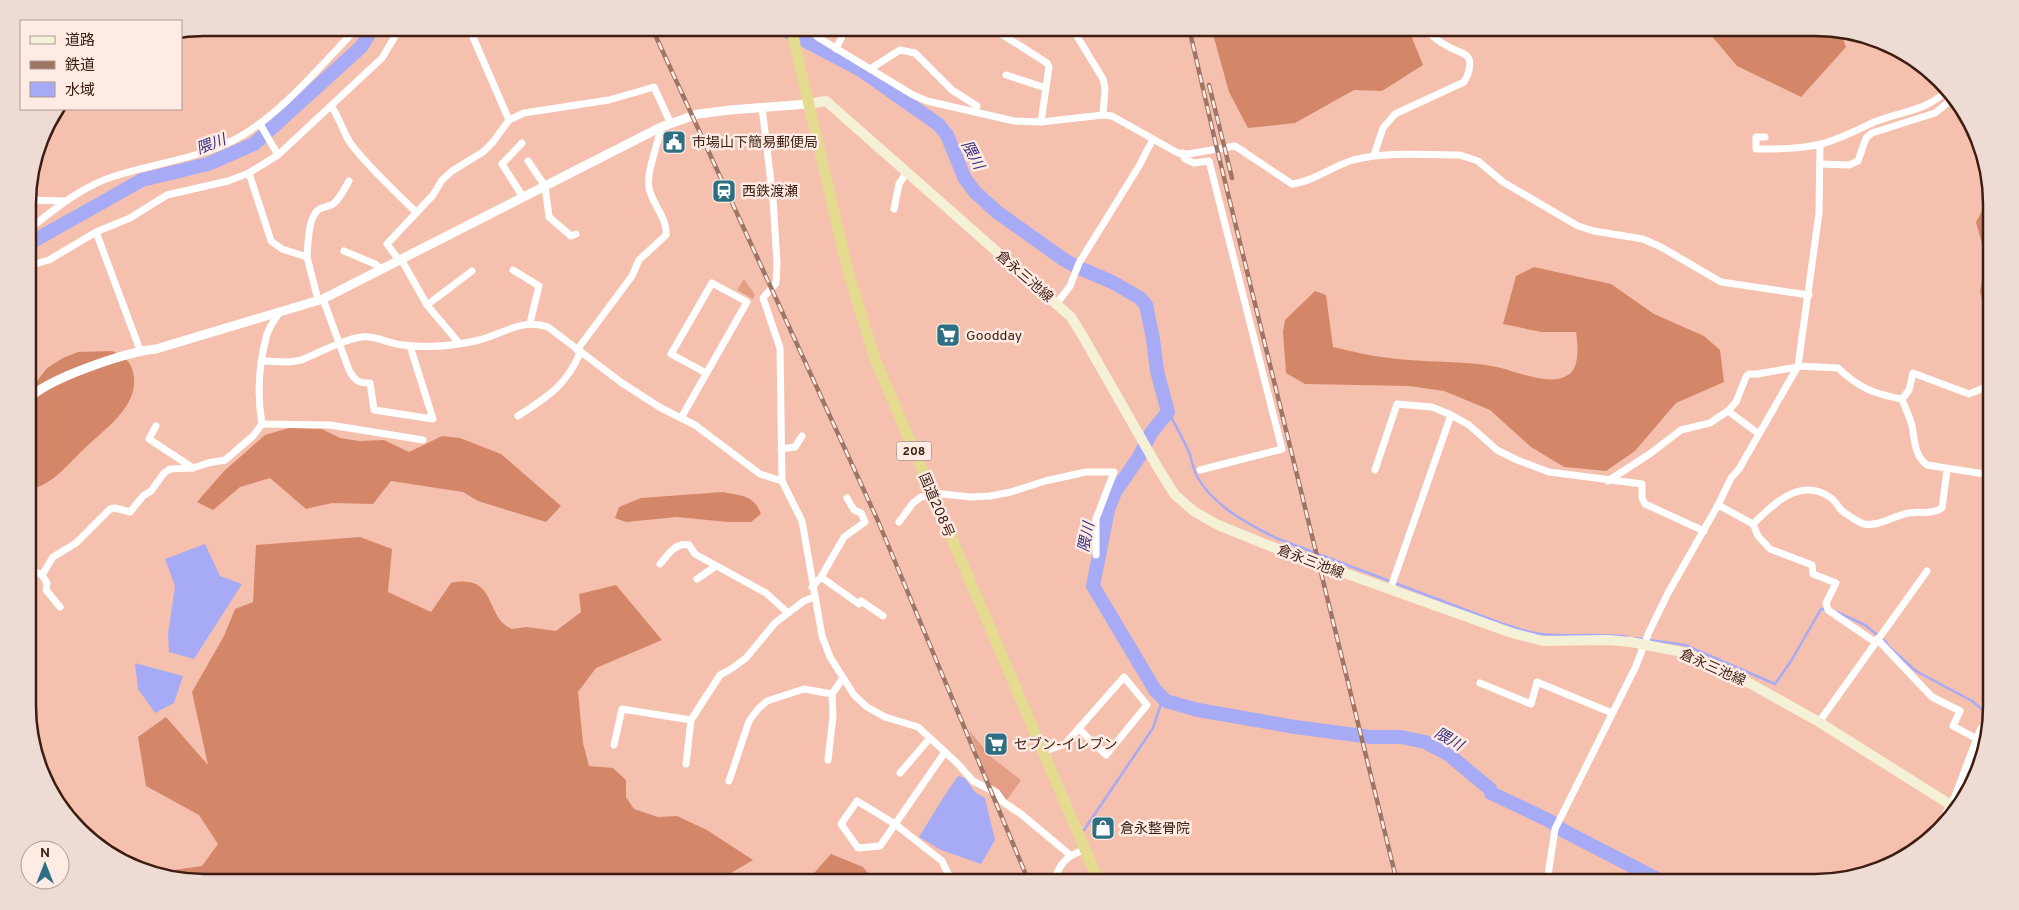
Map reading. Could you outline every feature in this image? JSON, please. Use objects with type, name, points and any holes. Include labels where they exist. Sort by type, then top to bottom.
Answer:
[{"type":"highway","name":"国道208号","points":[[792,37],[824,176],[860,314],[875,359],[1095,873]]},
{"type":"main road","name":"倉永三池線","points":[[808,104],[826,101],[1070,317],[1158,468],[1176,495],[1196,512],[1218,525],[1390,590],[1512,633],[1544,641],[1608,640],[1644,644],[1687,653],[1705,660],[1751,684],[1819,722],[1950,805]]},
{"type":"street","points":[[1006,36],[1048,63],[1041,122]]},
{"type":"street","points":[[1077,36],[1103,79],[1106,88],[1103,115]]},
{"type":"street","points":[[1374,155],[1383,128],[1395,114],[1464,82],[1467,78],[1469,60],[1466,56],[1442,44],[1432,36]]},
{"type":"street","points":[[37,223],[65,201],[114,176],[181,160],[212,150],[262,127],[348,37]]},
{"type":"street","points":[[37,263],[49,260],[96,232],[130,218],[167,195],[228,181],[249,173],[278,154],[331,106],[382,58],[395,37]]},
{"type":"street","points":[[473,37],[509,120]]},
{"type":"street","points":[[817,37],[913,95],[927,101],[1014,121],[1041,122],[1103,115],[1112,116],[1178,153],[1224,149],[1235,146],[1292,184],[1302,183],[1332,167],[1374,155],[1460,156],[1470,158],[1478,161],[1503,182],[1578,226],[1594,231],[1643,239],[1661,247],[1721,282],[1809,295]]},
{"type":"street","points":[[836,49],[842,37]]},
{"type":"street","points":[[870,69],[900,50],[915,53],[952,90],[977,106],[975,111]]},
{"type":"street","points":[[1006,75],[1046,88]]},
{"type":"street","points":[[459,343],[428,305],[400,260],[387,244],[433,195],[442,180],[452,171],[483,152],[494,142],[509,120],[524,113],[609,100],[654,87],[671,124]]},
{"type":"street","points":[[1766,137],[1756,137],[1756,149],[1791,148],[1820,144],[1861,129],[1874,122],[1932,102],[1942,94]]},
{"type":"street","points":[[1820,164],[1849,165],[1858,161],[1866,138],[1872,133],[1935,113],[1948,102]]},
{"type":"street","points":[[37,393],[45,386],[61,378],[140,350],[156,348],[321,300],[661,127],[698,114],[808,104]]},
{"type":"street","points":[[331,106],[355,148],[416,212]]},
{"type":"street","points":[[762,107],[773,199],[777,263],[776,283],[763,298],[780,348],[782,481],[802,522],[822,636],[830,657],[854,695],[867,707],[885,717],[918,727],[974,781],[996,793],[1004,802],[1022,814],[1070,855]]},
{"type":"street","points":[[262,127],[278,154]]},
{"type":"street","points":[[518,416],[552,394],[575,365],[578,351],[632,276],[639,260],[666,236],[666,229],[650,192],[649,183],[650,169],[661,127]]},
{"type":"street","points":[[1056,303],[1070,286],[1079,263],[1096,232],[1153,139]]},
{"type":"street","points":[[522,143],[502,164],[523,197]]},
{"type":"street","points":[[1548,873],[1555,829],[1636,666],[1644,644],[1668,593],[1732,478],[1798,366],[1819,213],[1820,144]]},
{"type":"street","points":[[1182,153],[1185,159],[1194,163],[1210,161],[1282,449],[1200,470]]},
{"type":"street","points":[[528,161],[545,186],[549,217],[571,236],[576,234]]},
{"type":"street","points":[[894,209],[898,184],[907,172]]},
{"type":"street","points":[[249,173],[271,241],[282,249],[307,257]]},
{"type":"street","points":[[349,181],[332,205],[318,210],[314,215],[309,232],[307,257],[321,300],[354,379],[360,383],[370,383],[374,410],[433,419],[410,346]]},
{"type":"street","points":[[37,200],[65,201]]},
{"type":"street","points":[[96,232],[140,350]]},
{"type":"street","points":[[344,251],[375,264],[381,269]]},
{"type":"street","points":[[513,270],[539,286],[530,323]]},
{"type":"street","points":[[428,305],[472,272]]},
{"type":"street","points":[[681,418],[747,302],[712,283],[671,354],[706,373]]},
{"type":"street","points":[[42,575],[53,557],[76,544],[110,509],[115,508],[130,512],[143,496],[151,491],[164,472],[170,469],[193,468],[225,460],[253,436],[262,424],[258,404],[261,361],[268,333],[278,312]]},
{"type":"street","points":[[261,361],[296,361],[362,337],[410,346],[425,346],[493,337],[521,324],[530,323],[548,327],[622,383],[661,408],[695,425],[760,474],[782,481]]},
{"type":"street","points":[[1608,481],[1651,453],[1669,437],[1681,430],[1710,423],[1728,411],[1736,402],[1749,374],[1798,366],[1838,368],[1854,382],[1876,394],[1902,399]]},
{"type":"street","points":[[1902,399],[1909,390],[1913,373],[1969,394],[1983,388]]},
{"type":"street","points":[[1902,399],[1912,424],[1916,452],[1927,466],[1983,474]]},
{"type":"street","points":[[1374,470],[1397,404],[1432,407],[1469,425],[1497,450],[1549,472],[1642,484],[1642,498],[1645,504],[1704,531]]},
{"type":"street","points":[[1728,411],[1759,434]]},
{"type":"street","points":[[1390,590],[1451,415]]},
{"type":"street","points":[[262,424],[330,425],[423,440]]},
{"type":"street","points":[[156,426],[149,439],[193,468]]},
{"type":"street","points":[[782,449],[795,447],[802,436]]},
{"type":"street","points":[[1753,524],[1770,507],[1789,494],[1805,489],[1816,491],[1831,498],[1842,510],[1864,524],[1874,524],[1908,513],[1936,512],[1942,508],[1946,470]]},
{"type":"street","points":[[899,522],[914,503],[922,497],[933,495],[990,496],[1086,472],[1114,472],[1096,519],[1096,555]]},
{"type":"street","points":[[812,587],[821,577],[844,537],[865,522],[861,513],[854,510],[847,498]]},
{"type":"street","points":[[1718,506],[1753,524],[1758,536],[1770,549],[1812,564],[1813,574],[1836,583],[1826,603],[1828,610],[1876,641],[1932,697],[1960,711],[1953,726],[1977,740]]},
{"type":"street","points":[[660,564],[676,547],[682,544],[688,545],[695,554],[716,566],[724,568],[766,593],[788,613]]},
{"type":"street","points":[[696,579],[716,566]]},
{"type":"street","points":[[36,572],[42,575],[47,584],[46,590],[60,607]]},
{"type":"street","points":[[1819,722],[1927,572]]},
{"type":"street","points":[[821,577],[859,604],[861,601],[883,616]]},
{"type":"street","points":[[686,764],[692,720],[720,675],[746,658],[775,623],[804,601],[814,597]]},
{"type":"street","points":[[828,760],[833,716],[832,694],[843,678]]},
{"type":"street","points":[[1042,752],[1065,744],[1124,678],[1147,705],[1106,754],[1079,729]]},
{"type":"street","points":[[1480,683],[1531,704],[1537,682],[1612,713]]},
{"type":"street","points":[[729,781],[749,721],[767,701],[804,689],[832,694]]},
{"type":"street","points":[[614,745],[622,709],[692,720]]},
{"type":"street","points":[[1960,791],[1981,729]]},
{"type":"street","points":[[900,773],[930,738]]},
{"type":"street","points":[[945,752],[894,824],[880,846],[858,848],[841,824],[857,801],[894,824],[942,860],[948,874]]},
{"type":"street","points":[[1057,873],[1070,855],[1084,850]]},
{"type":"shaded area","points":[[1214,36],[1411,36],[1423,65],[1382,91],[1354,90],[1295,123],[1248,128],[1229,92]]},
{"type":"shaded area","points":[[1712,36],[1815,36],[1843,39],[1846,47],[1801,97],[1737,66]]},
{"type":"shaded area","points":[[1983,209],[1983,248],[1976,222]]},
{"type":"shaded area","points":[[1534,267],[1611,284],[1654,314],[1704,336],[1720,350],[1724,382],[1676,403],[1635,451],[1606,471],[1564,467],[1531,447],[1490,410],[1444,391],[1409,386],[1305,384],[1286,373],[1283,332],[1285,320],[1315,291],[1326,295],[1333,347],[1403,360],[1484,365],[1542,379],[1561,378],[1572,372],[1575,367],[1578,349],[1576,332],[1541,332],[1503,324],[1516,276]]},
{"type":"shaded area","points":[[1983,275],[1983,304],[1980,291]]},
{"type":"shaded area","points":[[744,279],[755,295],[753,299],[737,290]]},
{"type":"shaded area","points":[[112,351],[121,355],[132,368],[134,389],[125,408],[118,417],[60,473],[45,484],[36,487],[37,382],[47,368],[63,358],[78,352]]},
{"type":"shaded area","points":[[289,428],[322,429],[340,438],[359,441],[384,440],[409,452],[442,436],[460,438],[501,454],[561,506],[546,522],[478,501],[463,492],[391,481],[373,504],[332,503],[306,509],[270,478],[240,487],[213,510],[197,502],[224,471],[265,435]]},
{"type":"shaded area","points":[[723,492],[746,497],[755,503],[761,514],[751,522],[728,522],[677,517],[626,522],[615,518],[619,507],[641,498]]},
{"type":"shaded area","points":[[360,537],[392,549],[388,592],[431,612],[451,583],[466,582],[476,584],[484,590],[497,616],[512,629],[527,627],[556,631],[581,612],[579,594],[616,585],[662,640],[596,668],[578,692],[583,743],[589,766],[613,768],[626,780],[626,797],[634,809],[658,817],[677,816],[707,830],[753,860],[730,874],[204,874],[169,871],[202,866],[218,844],[199,815],[146,786],[138,737],[166,717],[208,765],[192,692],[224,636],[235,609],[253,602],[256,545]]},
{"type":"shaded area","points":[[969,730],[991,757],[1021,780],[1007,800],[996,787],[990,784]]},
{"type":"shaded area","points":[[831,854],[863,867],[868,874],[813,874]]},
{"type":"water","points":[[205,544],[220,576],[242,584],[194,659],[169,652],[168,634],[175,586],[165,559]]},
{"type":"water","points":[[135,663],[183,676],[174,703],[155,713],[138,689]]},
{"type":"water","points":[[958,776],[965,778],[975,792],[985,798],[995,840],[981,864],[941,850],[919,837]]},
{"type":"waterway","name":"隈川","points":[[37,239],[142,180],[208,164],[254,144],[361,47],[367,37]]},
{"type":"waterway","name":"隈川","points":[[797,37],[861,70],[939,125],[947,135],[965,179],[975,192],[997,212],[1063,259],[1112,282],[1140,298],[1146,305],[1157,371],[1168,412],[1151,433],[1139,457],[1115,492],[1108,510],[1093,586],[1155,690],[1166,701],[1198,710],[1295,727],[1371,737],[1401,737],[1425,742],[1448,754],[1490,789],[1491,793],[1550,821],[1564,831],[1646,873]]},
{"type":"waterway","points":[[1168,412],[1188,450],[1196,475],[1205,488],[1222,506],[1254,527],[1276,538],[1526,631],[1552,635],[1628,637]]},
{"type":"waterway","points":[[1635,638],[1685,645],[1775,684],[1791,661],[1821,609],[1827,610]]},
{"type":"waterway","points":[[1837,612],[1865,625],[1916,671],[1972,701],[1983,710]]},
{"type":"waterway","points":[[1084,830],[1153,728],[1163,698]]},
{"type":"railway","points":[[1191,36],[1395,873]]},
{"type":"railway","points":[[656,37],[878,521],[1025,873]]},
{"type":"railway","points":[[1209,85],[1232,178]]},
{"type":"place","name":"市場山下簡易郵便局","points":[[674,142]]},
{"type":"place","name":"西鉄渡瀬","points":[[724,191]]},
{"type":"place","name":"Goodday","points":[[948,335]]},
{"type":"place","name":"セブン-イレブン","points":[[996,744]]},
{"type":"place","name":"倉永整骨院","points":[[1103,828]]}]
